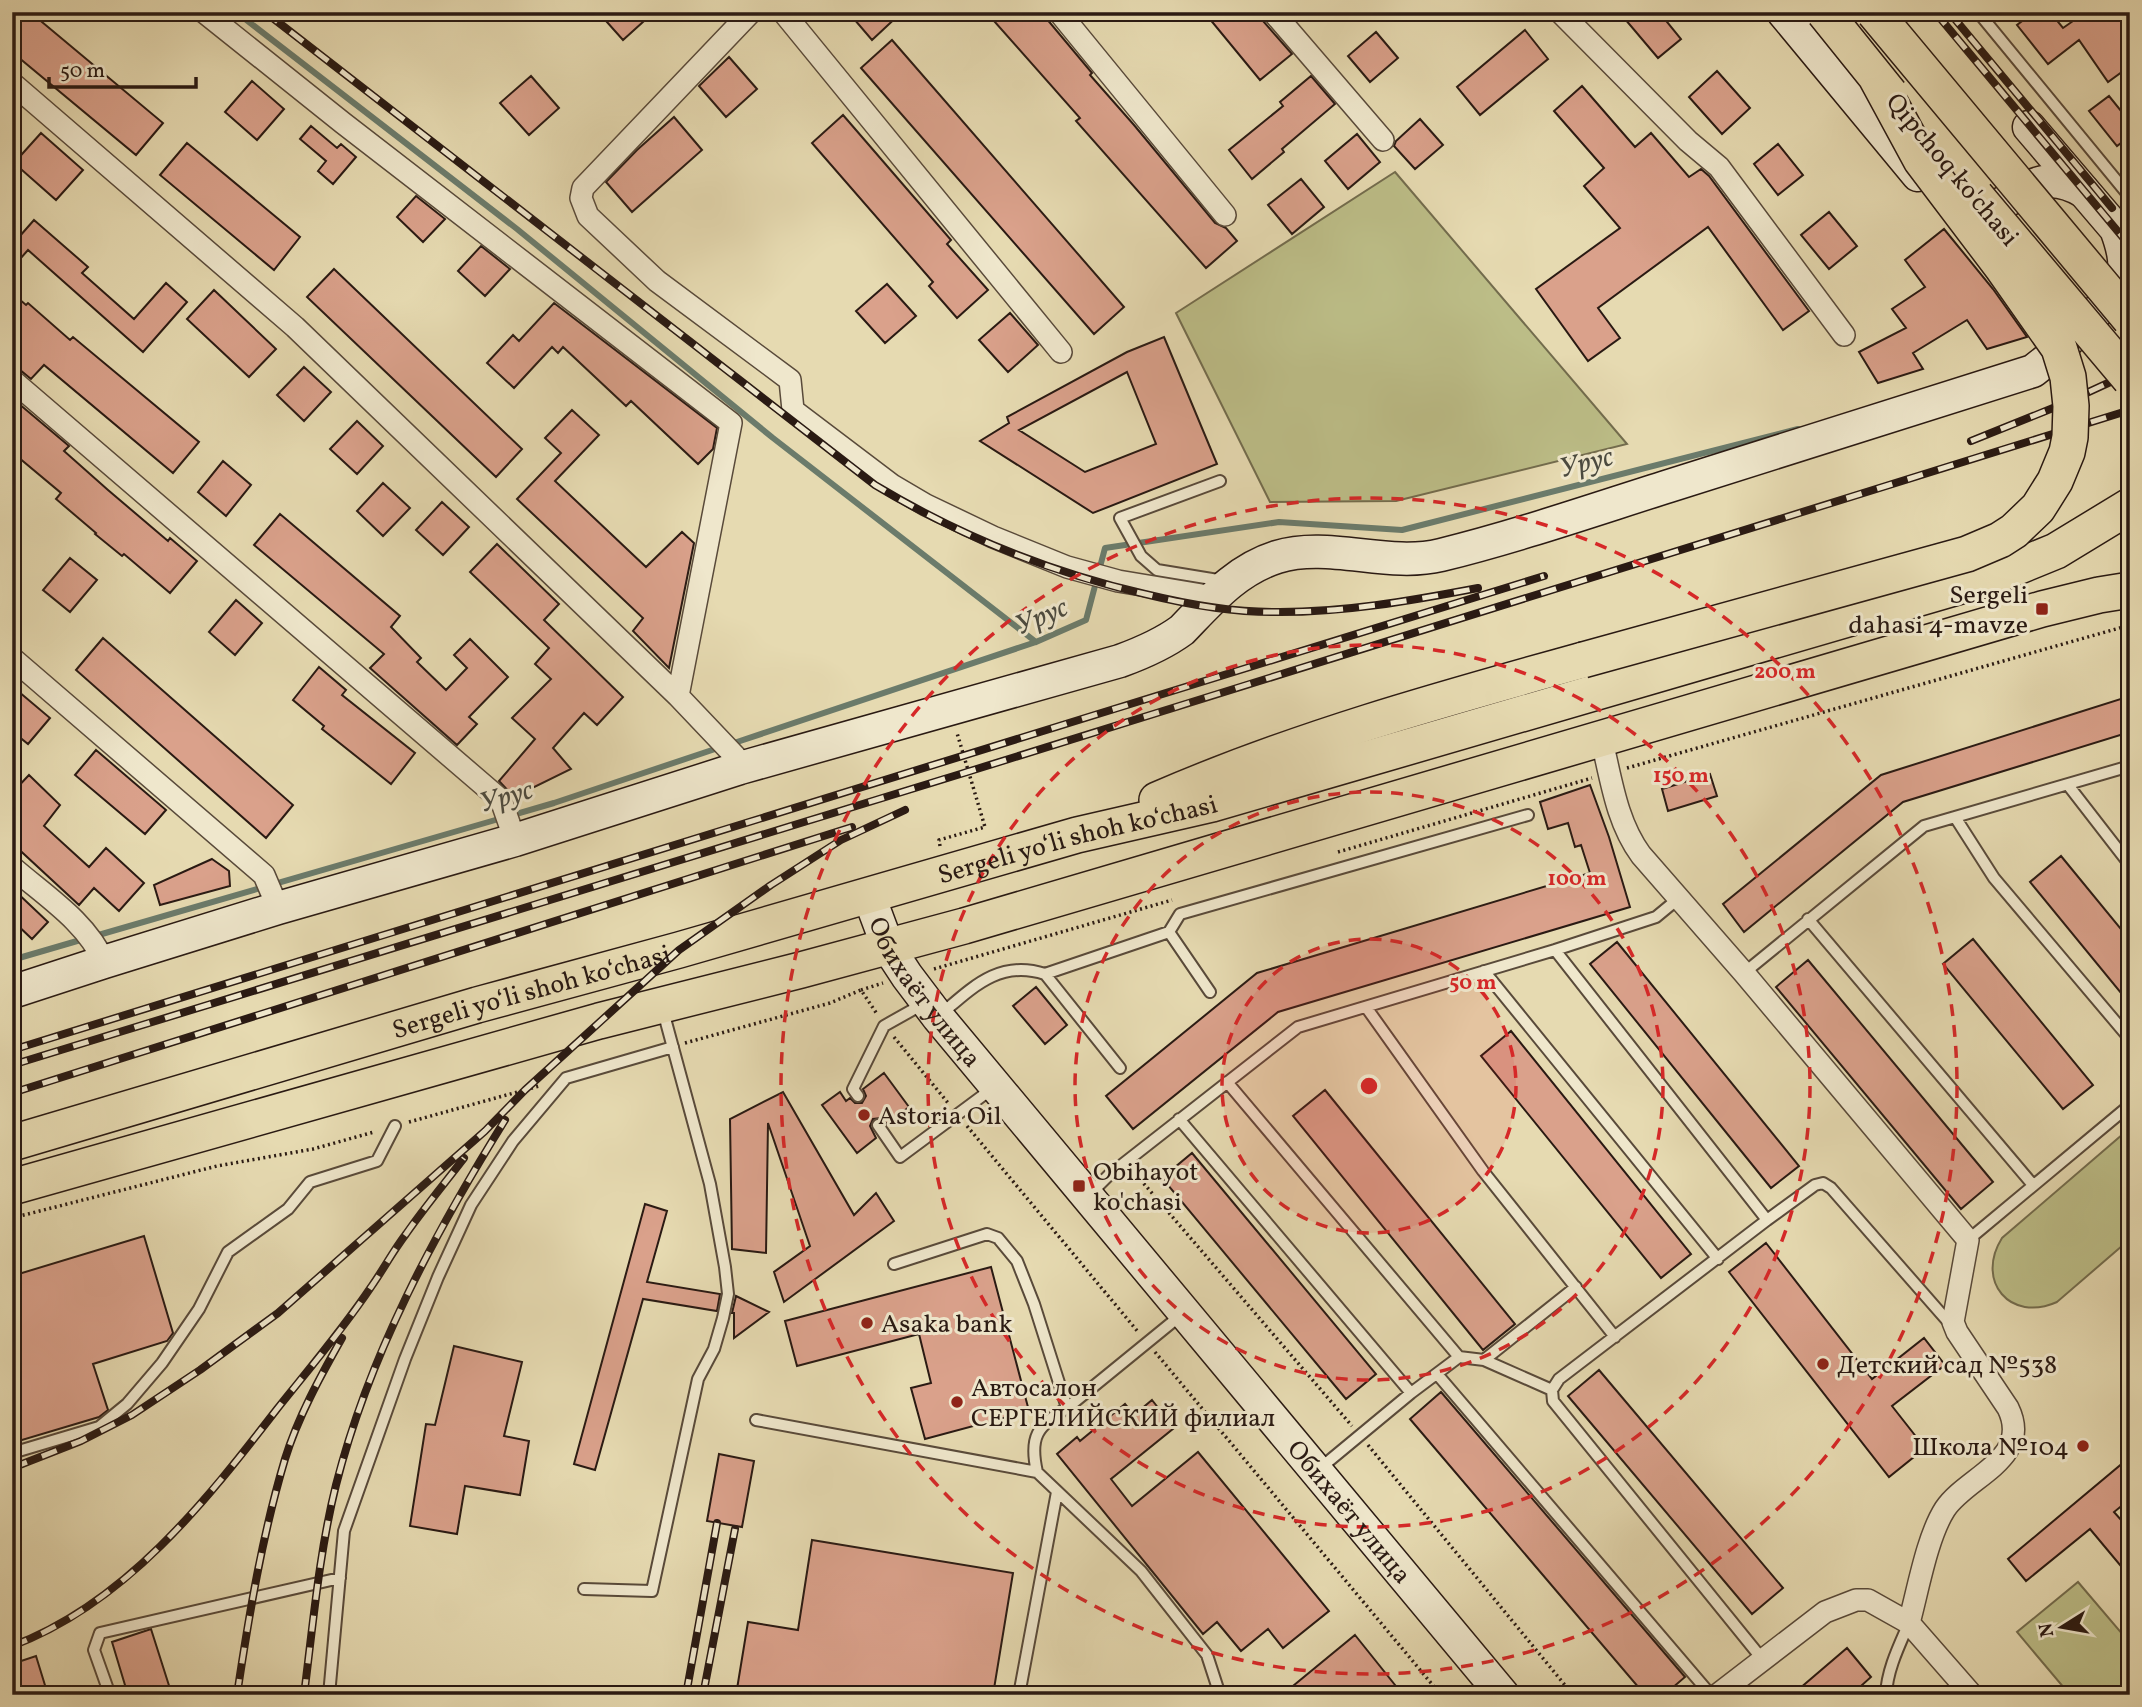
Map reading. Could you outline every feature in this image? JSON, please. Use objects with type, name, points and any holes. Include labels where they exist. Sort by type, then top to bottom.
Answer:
[{"type":"main road","name":"Qipchoq ko'chasi","points":[[1824,12],[2130,379]]},
{"type":"main road","name":"Qipchoq ko'chasi","points":[[1874,12],[2130,319]]},
{"type":"main road","points":[[1077,835],[1203,780],[1393,713],[1976,551],[2000,540],[2027,519],[2055,481],[2067,452],[2071,421],[2068,377],[2059,348],[1922,160],[1876,77]]},
{"type":"main road","name":"Sergeli yo‘li shoh ko‘chasi","points":[[12,1143],[477,1005],[1077,835],[1212,804],[1995,576],[2046,556],[2130,506]]},
{"type":"main road","name":"Sergeli yo‘li shoh ko‘chasi","points":[[12,1187],[662,1005],[888,947],[2042,609],[2130,590]]},
{"type":"street","points":[[204,12],[731,423],[678,696]]},
{"type":"street","points":[[751,12],[583,188],[581,198],[588,216],[657,281],[790,380],[793,410],[892,485],[962,524],[1067,567],[1118,581],[1222,590]]},
{"type":"street","points":[[783,12],[1061,352]]},
{"type":"street","points":[[1059,12],[1225,215]]},
{"type":"street","points":[[1273,12],[1383,140]]},
{"type":"street","points":[[1560,12],[1688,141],[1720,167],[1844,335]]},
{"type":"street","points":[[1783,12],[1940,201],[1969,213],[1986,212],[2037,183],[2062,183],[2083,191]]},
{"type":"street","points":[[12,83],[295,327],[678,696],[731,753]]},
{"type":"street","points":[[12,992],[95,946],[278,908],[515,840],[731,753],[950,708],[1141,653],[1182,631],[1222,590],[1248,569],[1263,562],[1301,553],[1414,559],[1438,555],[1524,532],[2042,363],[2120,289],[2124,277],[2124,256],[2116,229],[2029,127],[2034,153],[2030,176],[2026,183],[1999,207]]},
{"type":"street","points":[[12,380],[501,800],[515,840]]},
{"type":"street","points":[[12,658],[264,875],[278,908]]},
{"type":"street","points":[[1601,737],[1620,814],[1628,836],[1641,855],[1744,973],[1968,1240],[1953,1322],[2008,1408],[2014,1437],[2001,1458],[1946,1507],[1934,1531],[1909,1623]]},
{"type":"street","points":[[12,867],[95,946]]},
{"type":"street","name":"Обихаёт улица","points":[[869,895],[888,947],[932,1010],[1503,1695]]},
{"type":"street","points":[[1717,1695],[1825,1612],[1846,1602],[1868,1600],[1909,1623],[1972,1695]]},
{"type":"lane","points":[[1978,12],[2130,197]]},
{"type":"lane","points":[[1220,481],[1120,518],[1141,556],[1157,570],[1222,590]]},
{"type":"lane","points":[[1744,973],[1924,826],[2130,766]]},
{"type":"lane","points":[[2068,785],[2130,865]]},
{"type":"lane","points":[[1045,974],[1168,932],[1180,914],[1528,815]]},
{"type":"lane","points":[[1955,817],[1994,878],[2130,1039]]},
{"type":"lane","points":[[1088,1196],[1109,1175],[1298,1027],[1656,917],[1679,898]]},
{"type":"lane","points":[[1808,919],[2033,1185]]},
{"type":"lane","points":[[1168,932],[1210,992]]},
{"type":"lane","points":[[1555,950],[1767,1220]]},
{"type":"lane","points":[[858,1096],[853,1089],[884,1026],[932,1010],[981,982],[1007,971],[1029,969],[1045,974],[1120,1068]]},
{"type":"lane","points":[[1484,971],[1718,1259]]},
{"type":"lane","points":[[584,1589],[652,1591],[698,1379],[714,1349],[728,1294],[710,1184],[662,1005]]},
{"type":"lane","points":[[1366,1007],[1483,1171],[1615,1337]]},
{"type":"lane","points":[[329,1695],[344,1531],[405,1359],[471,1205],[513,1141],[566,1078],[673,1047]]},
{"type":"lane","points":[[1227,1082],[1459,1357],[1484,1360],[1552,1390]]},
{"type":"lane","points":[[878,1125],[900,1157],[995,1087]]},
{"type":"lane","points":[[1968,1240],[2130,1105]]},
{"type":"lane","points":[[1180,1119],[1410,1393]]},
{"type":"lane","points":[[12,1453],[99,1427],[127,1404],[162,1363],[199,1309],[228,1252],[288,1209],[310,1182],[377,1161],[395,1126]]},
{"type":"lane","points":[[1763,1660],[1553,1401],[1552,1390],[1559,1379],[1767,1220],[1815,1185],[1823,1183],[1831,1188],[1957,1332]]},
{"type":"lane","points":[[894,1264],[987,1234],[998,1238],[1017,1261],[1034,1304],[1067,1408]]},
{"type":"lane","points":[[1484,1360],[1576,1287]]},
{"type":"lane","points":[[1184,1312],[1067,1408],[1051,1417],[1034,1441],[1033,1455],[1037,1472],[1140,1571],[1207,1655],[1220,1695]]},
{"type":"lane","points":[[1317,1471],[1410,1393],[1459,1357]]},
{"type":"lane","points":[[1437,1374],[1712,1695]]},
{"type":"lane","points":[[756,1420],[1037,1472]]},
{"type":"lane","points":[[1019,1695],[1057,1492]]},
{"type":"lane","points":[[110,1695],[94,1650],[100,1633],[340,1578]]},
{"type":"lane","points":[[1886,1695],[1886,1685],[1896,1653],[1909,1623]]},
{"type":"path","points":[[1329,854],[2130,625]]},
{"type":"path","points":[[940,846],[939,840],[985,827],[950,708]]},
{"type":"path","points":[[962,962],[1184,897]]},
{"type":"path","points":[[970,954],[972,960]]},
{"type":"path","points":[[673,1047],[830,1003],[861,990],[884,1026],[1441,1695]]},
{"type":"path","points":[[12,1218],[218,1166],[313,1149],[566,1078]]},
{"type":"green space","points":[[1395,172],[1627,444],[1396,501],[1270,502],[1176,313]]},
{"type":"green space","points":[[2130,1128],[2130,1239],[2057,1302],[2040,1307],[2025,1307],[2012,1302],[2002,1294],[1995,1283],[1995,1254],[2002,1238]]},
{"type":"green space","points":[[2078,1582],[2130,1643],[2130,1695],[2070,1695],[2017,1632]]},
{"type":"building","points":[[12,12],[30,12],[163,123],[136,155],[12,52]]},
{"type":"building","points":[[598,12],[654,12],[623,40]]},
{"type":"building","points":[[848,12],[902,12],[872,40]]},
{"type":"building","points":[[986,12],[1041,12],[1092,73],[1090,75],[1215,223],[1226,228],[1237,241],[1206,268],[1076,121],[1080,118]]},
{"type":"building","points":[[1204,12],[1259,12],[1263,21],[1292,54],[1260,80]]},
{"type":"building","points":[[1619,12],[1659,12],[1681,39],[1658,58]]},
{"type":"building","points":[[2034,12],[2050,12],[2063,28],[2086,12],[2130,12],[2130,22],[2123,27],[2130,38],[2130,66],[2108,82],[2079,40],[2048,64],[2017,25]]},
{"type":"building","points":[[1525,30],[1548,59],[1480,115],[1457,87]]},
{"type":"building","points":[[1376,32],[1398,58],[1370,82],[1348,56]]},
{"type":"building","points":[[892,40],[1124,307],[1094,334],[861,68]]},
{"type":"building","points":[[729,57],[757,89],[726,117],[699,86]]},
{"type":"building","points":[[1717,71],[1750,108],[1722,134],[1689,97]]},
{"type":"building","points":[[531,76],[559,108],[529,135],[500,103]]},
{"type":"building","points":[[1311,76],[1335,104],[1282,149],[1284,152],[1252,179],[1229,150],[1283,106],[1280,102]]},
{"type":"building","points":[[252,81],[284,109],[257,140],[225,112]]},
{"type":"building","points":[[1582,86],[1635,147],[1651,133],[1689,177],[1701,169],[1709,176],[1809,311],[1783,330],[1708,227],[1598,308],[1620,338],[1588,361],[1536,289],[1620,228],[1584,186],[1604,168],[1554,111]]},
{"type":"building","points":[[2109,96],[2130,122],[2130,136],[2117,146],[2089,111]]},
{"type":"building","points":[[843,115],[951,240],[947,244],[988,290],[957,318],[929,286],[933,282],[812,143]]},
{"type":"building","points":[[674,117],[702,150],[632,212],[606,182]]},
{"type":"building","points":[[1420,119],[1443,145],[1415,169],[1394,146]]},
{"type":"building","points":[[311,126],[337,148],[341,144],[356,157],[333,184],[318,171],[326,161],[300,139]]},
{"type":"building","points":[[41,133],[83,170],[56,200],[14,163]]},
{"type":"building","points":[[1357,134],[1380,162],[1348,189],[1325,161]]},
{"type":"building","points":[[187,143],[300,237],[274,270],[160,175]]},
{"type":"building","points":[[1778,144],[1803,175],[1778,195],[1754,164]]},
{"type":"building","points":[[1301,179],[1324,207],[1292,234],[1268,205]]},
{"type":"building","points":[[416,196],[445,219],[423,242],[397,217]]},
{"type":"building","points":[[1829,212],[1857,246],[1829,269],[1801,235]]},
{"type":"building","points":[[34,220],[88,267],[82,273],[134,319],[166,283],[187,302],[143,352],[28,250],[12,268],[12,245]]},
{"type":"building","points":[[1944,229],[1993,289],[2027,337],[1987,349],[1967,320],[1913,353],[1923,369],[1878,383],[1859,352],[1906,328],[1892,309],[1925,287],[1905,260]]},
{"type":"building","points":[[481,246],[510,269],[485,296],[458,271]]},
{"type":"building","points":[[334,269],[522,449],[496,477],[307,297]]},
{"type":"building","points":[[887,284],[916,316],[885,343],[856,311]]},
{"type":"building","points":[[214,290],[276,349],[249,377],[187,319]]},
{"type":"building","points":[[12,293],[26,305],[28,303],[70,340],[73,337],[199,442],[173,473],[44,365],[31,379],[12,367]]},
{"type":"building","points":[[554,303],[717,428],[713,449],[698,464],[631,401],[626,406],[563,347],[558,353],[552,347],[514,388],[487,363],[513,335],[519,341]]},
{"type":"building","points":[[1010,313],[1038,345],[1008,372],[979,340]]},
{"type":"building","points":[[1164,337],[1217,464],[1093,513],[980,441],[1009,423],[1007,417],[1127,352]],"holes":[[[1127,372],[1156,444],[1085,472],[1019,430]]]},
{"type":"building","points":[[304,367],[331,392],[304,421],[277,395]]},
{"type":"building","points":[[12,398],[69,446],[64,451],[108,490],[168,541],[170,538],[197,561],[170,593],[124,554],[122,556],[95,534],[56,499],[61,493],[12,452]]},
{"type":"building","points":[[572,410],[599,435],[555,481],[646,567],[682,532],[694,543],[669,668],[633,631],[643,618],[517,499],[561,453],[545,438]]},
{"type":"building","points":[[357,421],[383,446],[357,474],[330,449]]},
{"type":"building","points":[[223,461],[251,485],[226,516],[198,492]]},
{"type":"building","points":[[383,483],[410,508],[383,536],[357,511]]},
{"type":"building","points":[[442,502],[469,527],[443,555],[416,530]]},
{"type":"building","points":[[280,514],[400,616],[391,627],[421,658],[417,662],[446,690],[467,668],[454,655],[470,639],[508,677],[469,717],[477,724],[457,745],[370,668],[384,654],[254,545]]},
{"type":"building","points":[[497,544],[559,604],[544,620],[623,697],[597,725],[584,713],[553,748],[571,769],[514,797],[499,781],[535,739],[512,718],[551,679],[535,664],[549,648],[470,572]]},
{"type":"building","points":[[70,558],[97,580],[70,612],[43,590]]},
{"type":"building","points":[[236,600],[262,623],[235,655],[209,632]]},
{"type":"building","points":[[103,638],[293,805],[266,838],[76,670]]},
{"type":"building","points":[[319,667],[346,690],[342,695],[415,753],[391,784],[322,729],[324,726],[293,700]]},
{"type":"building","points":[[12,686],[50,718],[28,744],[12,731]]},
{"type":"building","points":[[2130,696],[2130,732],[1903,802],[1744,932],[1723,904],[1881,775]]},
{"type":"building","points":[[96,750],[166,810],[145,834],[75,775]]},
{"type":"building","points":[[1710,774],[1717,796],[1668,811],[1662,789]]},
{"type":"building","points":[[29,775],[60,805],[44,826],[89,867],[106,848],[144,883],[119,911],[94,888],[79,905],[12,843],[12,793]]},
{"type":"building","points":[[1590,785],[1630,907],[1278,1012],[1133,1129],[1106,1096],[1257,973],[1590,873],[1581,845],[1575,847],[1568,823],[1548,829],[1540,802]]},
{"type":"building","points":[[2061,856],[2130,940],[2130,1004],[2030,882]]},
{"type":"building","points":[[212,859],[229,871],[230,886],[160,905],[154,885]]},
{"type":"building","points":[[12,888],[48,922],[32,939],[12,920]]},
{"type":"building","points":[[1973,939],[2093,1085],[2063,1109],[1943,964]]},
{"type":"building","points":[[1617,942],[1799,1166],[1771,1188],[1590,964]]},
{"type":"building","points":[[1808,960],[1993,1182],[1961,1209],[1776,987]]},
{"type":"building","points":[[1036,987],[1067,1025],[1045,1044],[1013,1006]]},
{"type":"building","points":[[1511,1031],[1691,1254],[1661,1278],[1481,1056]]},
{"type":"building","name":"Astoria Oil","points":[[884,1073],[909,1107],[887,1124],[881,1118],[873,1119],[870,1126],[876,1138],[857,1153],[822,1105],[840,1092],[846,1101],[850,1098],[855,1103],[862,1103],[866,1096],[863,1089]]},
{"type":"building","points":[[1325,1090],[1515,1324],[1483,1350],[1293,1116]]},
{"type":"building","points":[[783,1092],[854,1215],[876,1193],[894,1221],[784,1302],[774,1272],[810,1246],[768,1123],[766,1253],[732,1249],[730,1119]]},
{"type":"building","points":[[1192,1153],[1376,1374],[1346,1399],[1162,1178]]},
{"type":"building","points":[[645,1204],[667,1211],[647,1282],[720,1294],[717,1311],[643,1299],[595,1470],[574,1464]]},
{"type":"building","points":[[144,1236],[173,1333],[167,1341],[93,1364],[108,1410],[99,1417],[12,1443],[12,1276]]},
{"type":"building","points":[[1766,1243],[1872,1379],[1924,1338],[1945,1365],[1892,1406],[1925,1448],[1889,1477],[1729,1272]]},
{"type":"building","points":[[991,1267],[1029,1411],[925,1439],[911,1388],[931,1383],[919,1334],[797,1366],[785,1321]]},
{"type":"building","points":[[736,1296],[769,1312],[734,1338],[732,1313]]},
{"type":"building","points":[[454,1346],[522,1362],[504,1436],[529,1441],[520,1495],[465,1486],[457,1534],[410,1526],[426,1424],[435,1425]]},
{"type":"building","points":[[1599,1370],[1783,1588],[1752,1614],[1568,1396]]},
{"type":"building","points":[[1441,1392],[1685,1677],[1664,1695],[1645,1695],[1410,1419]]},
{"type":"building","points":[[1152,1400],[1174,1428],[1111,1479],[1132,1506],[1198,1452],[1329,1611],[1283,1648],[1268,1629],[1241,1651],[1217,1622],[1203,1634],[1057,1454],[1077,1437],[1080,1441],[1125,1404],[1134,1415]]},
{"type":"building","points":[[719,1454],[754,1461],[742,1527],[707,1521]]},
{"type":"building","points":[[2130,1457],[2130,1499],[2114,1512],[2130,1530],[2130,1577],[2090,1529],[2026,1581],[2008,1559]]},
{"type":"building","points":[[812,1540],[1013,1573],[993,1695],[736,1695],[748,1622],[798,1630]]},
{"type":"building","points":[[151,1629],[172,1695],[128,1695],[112,1642]]},
{"type":"building","points":[[1355,1635],[1403,1695],[1282,1695]]},
{"type":"building","points":[[1847,1648],[1871,1677],[1851,1695],[1792,1695]]},
{"type":"building","points":[[36,1656],[48,1695],[12,1695],[12,1664]]},
{"type":"waterway","points":[[236,12],[517,229],[773,438],[1036,642]]},
{"type":"waterway","name":"Урус","points":[[731,744],[1036,642],[1086,620],[1105,548],[1279,522],[1402,530],[1798,429]]},
{"type":"waterway","name":"Урус","points":[[95,936],[554,803],[721,747]]},
{"type":"waterway","name":"Урус","points":[[12,960],[84,939]]},
{"type":"railway","points":[[265,12],[875,485],[972,536],[1040,563],[1109,585],[1176,601],[1240,611],[1298,612],[1350,608],[1478,588]]},
{"type":"railway","points":[[1935,12],[2130,246]]},
{"type":"railway","points":[[1949,12],[2112,208]]},
{"type":"railway","points":[[1971,441],[2130,373]]},
{"type":"railway","points":[[12,1065],[967,772],[2130,410]]},
{"type":"railway","points":[[12,1050],[1544,576]]},
{"type":"railway","points":[[12,1468],[81,1441],[132,1415],[278,1313],[485,1131],[525,1090],[679,950],[841,840],[905,810]]},
{"type":"railway","points":[[12,1093],[852,827]]},
{"type":"railway","points":[[304,1695],[330,1511],[366,1389],[429,1251],[505,1120]]},
{"type":"railway","points":[[12,1646],[53,1628],[91,1604],[127,1577],[192,1513],[337,1334],[413,1224],[464,1158]]},
{"type":"railway","points":[[237,1695],[257,1576],[285,1459],[303,1413],[342,1338]]},
{"type":"railway","points":[[686,1695],[717,1523]]},
{"type":"railway","points":[[703,1695],[735,1529]]},
{"type":"place","name":"Sergeli dahasi 4-mavze","points":[[2042,609]]},
{"type":"place","name":"Astoria Oil","points":[[864,1115]]},
{"type":"place","name":"Obihayot ko'chasi","points":[[1079,1186]]},
{"type":"place","name":"Asaka bank","points":[[867,1323]]},
{"type":"place","name":"Детский сад №538","points":[[1823,1364]]},
{"type":"place","name":"Автосалон СЕРГЕЛИЙСКИЙ филиал","points":[[957,1402]]},
{"type":"place","name":"Школа №104","points":[[2083,1446]]}]
